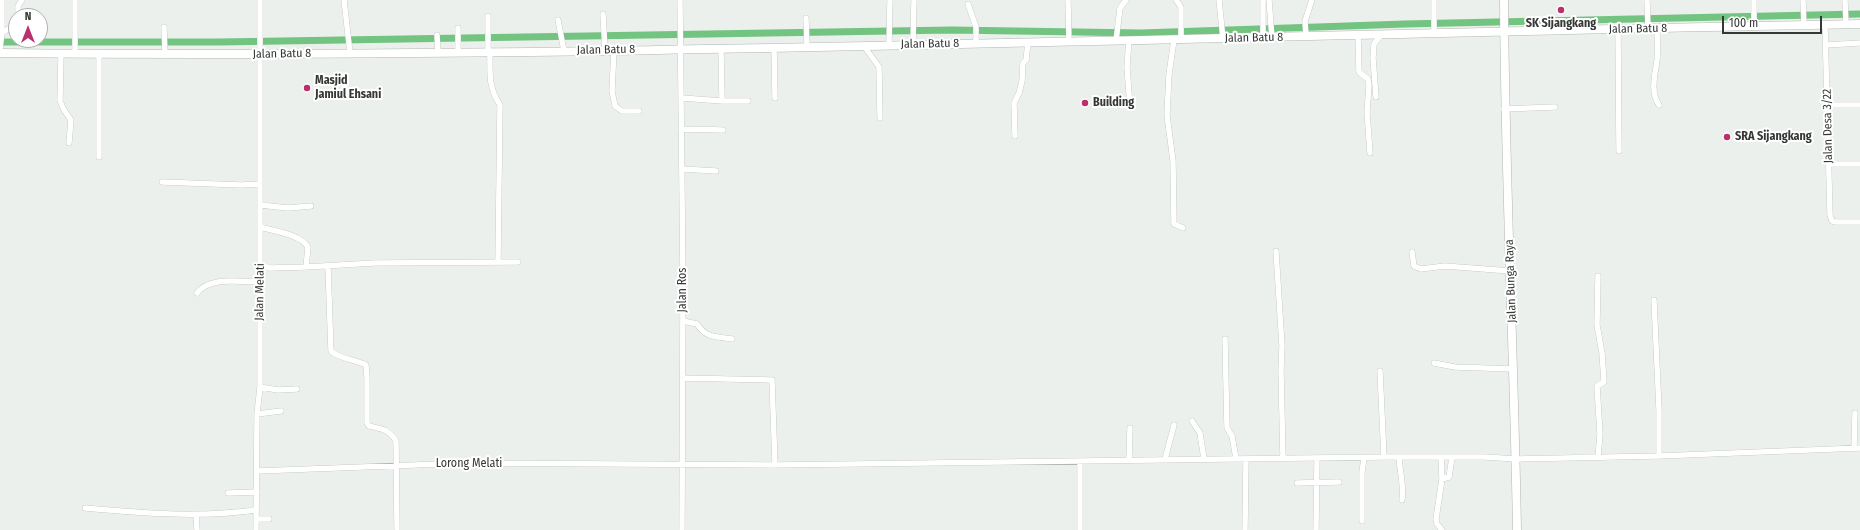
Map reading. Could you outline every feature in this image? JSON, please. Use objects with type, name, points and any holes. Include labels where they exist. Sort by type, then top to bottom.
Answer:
[{"type":"street","points":[[0,50],[2,34],[2,0]]},
{"type":"street","points":[[75,0],[74,32],[76,50]]},
{"type":"street","name":"Jalan Melati","points":[[256,530],[257,414],[260,387],[260,0]]},
{"type":"street","points":[[344,0],[350,53]]},
{"type":"street","name":"Jalan Ros","points":[[680,0],[683,321],[682,530]]},
{"type":"street","points":[[889,41],[890,0]]},
{"type":"street","points":[[913,40],[914,0]]},
{"type":"street","points":[[1068,0],[1070,26],[1069,39]]},
{"type":"street","points":[[1116,39],[1120,8],[1126,0]]},
{"type":"street","points":[[1176,0],[1181,7],[1180,26],[1169,74],[1167,115],[1173,161],[1174,224],[1183,228]]},
{"type":"street","points":[[1220,0],[1223,37]]},
{"type":"street","points":[[1261,0],[1263,32]]},
{"type":"street","points":[[1269,0],[1272,32]]},
{"type":"street","points":[[1306,34],[1305,24],[1312,0]]},
{"type":"street","points":[[1434,0],[1434,34]]},
{"type":"street","name":"Jalan Bunga Raya","points":[[1504,0],[1504,109],[1517,530]]},
{"type":"street","points":[[1647,0],[1648,26]]},
{"type":"street","points":[[1754,0],[1754,22]]},
{"type":"street","points":[[1803,0],[1804,23]]},
{"type":"street","points":[[1845,0],[1846,23]]},
{"type":"street","points":[[968,4],[976,27],[976,44]]},
{"type":"street","points":[[603,14],[605,47]]},
{"type":"street","points":[[488,16],[490,84],[493,94],[500,105],[498,261]]},
{"type":"street","points":[[806,18],[807,43]]},
{"type":"street","points":[[558,20],[564,47]]},
{"type":"street","name":"Jalan Batu 8","points":[[0,50],[61,54],[76,50],[99,54],[165,54],[260,50],[350,53],[438,52],[458,48],[489,51],[564,47],[605,47],[614,50],[680,46],[721,48],[774,47],[807,43],[864,46],[889,41],[913,40],[976,44],[1069,39],[1129,40],[1223,37],[1263,32],[1381,35],[1434,34],[1504,29],[1618,29],[1648,26],[1657,28],[1754,22],[1804,23],[1825,26],[1846,23],[1860,24]]},
{"type":"street","name":"Jalan Desa 3/22","points":[[1825,26],[1830,215],[1832,221],[1836,222],[1860,222]]},
{"type":"street","points":[[458,28],[458,48]]},
{"type":"street","points":[[1657,28],[1657,59],[1654,96],[1659,105]]},
{"type":"street","points":[[164,29],[165,54]]},
{"type":"street","points":[[1618,29],[1619,151]]},
{"type":"street","points":[[2,34],[8,30]]},
{"type":"street","points":[[438,35],[438,52]]},
{"type":"street","points":[[1358,35],[1359,72],[1368,79],[1369,84],[1368,112],[1370,154]]},
{"type":"street","points":[[1376,97],[1373,58],[1374,44],[1381,35]]},
{"type":"street","points":[[1129,40],[1127,67],[1130,107]]},
{"type":"street","points":[[1015,136],[1014,103],[1020,93],[1023,63],[1026,60],[1028,42]]},
{"type":"street","points":[[1826,45],[1860,43]]},
{"type":"street","points":[[864,46],[879,67],[880,118]]},
{"type":"street","points":[[774,47],[775,98]]},
{"type":"street","points":[[721,48],[722,101]]},
{"type":"street","points":[[614,50],[612,91],[615,106],[622,110],[639,111]]},
{"type":"street","points":[[61,54],[60,101],[71,120],[69,143]]},
{"type":"street","points":[[99,54],[99,157]]},
{"type":"street","points":[[682,98],[748,101]]},
{"type":"street","points":[[1828,105],[1860,104]]},
{"type":"street","points":[[1504,109],[1555,107]]},
{"type":"street","points":[[681,129],[723,130]]},
{"type":"street","points":[[1828,164],[1860,164]]},
{"type":"street","points":[[682,169],[716,171]]},
{"type":"street","points":[[162,182],[242,185],[260,184]]},
{"type":"street","points":[[260,205],[288,208],[311,206]]},
{"type":"street","points":[[260,227],[304,242],[308,247],[306,267]]},
{"type":"street","points":[[1276,251],[1282,346],[1283,459]]},
{"type":"street","points":[[1412,252],[1414,266],[1421,269],[1445,266],[1510,270]]},
{"type":"street","points":[[260,265],[270,268],[328,267],[374,263],[518,262]]},
{"type":"street","points":[[328,267],[331,351],[338,356],[358,360],[366,366],[368,377],[367,423],[369,426],[383,429],[392,434],[396,441],[397,529]]},
{"type":"street","points":[[1598,276],[1597,325],[1602,353],[1604,382],[1597,386],[1600,434],[1598,457]]},
{"type":"street","points":[[197,293],[205,285],[215,283],[259,282]]},
{"type":"street","points":[[1654,300],[1659,410],[1659,456]]},
{"type":"street","points":[[683,321],[697,324],[710,337],[732,339]]},
{"type":"street","points":[[1225,339],[1227,428],[1232,436],[1236,459]]},
{"type":"street","points":[[1434,363],[1456,367],[1513,369]]},
{"type":"street","points":[[1380,371],[1384,457]]},
{"type":"street","points":[[683,378],[772,380],[775,465]]},
{"type":"street","points":[[260,387],[278,390],[297,389]]},
{"type":"street","points":[[257,414],[282,411]]},
{"type":"street","points":[[1855,412],[1857,448]]},
{"type":"street","points":[[1192,421],[1200,433],[1204,459]]},
{"type":"street","points":[[1165,459],[1174,425]]},
{"type":"street","points":[[1129,460],[1130,428]]},
{"type":"street","name":"Lorong Melati","points":[[257,471],[371,468],[396,465],[467,463],[775,465],[1384,457],[1516,459],[1659,456],[1857,448]]},
{"type":"street","points":[[1399,457],[1400,474],[1404,486],[1402,500]]},
{"type":"street","points":[[1441,457],[1442,479],[1436,519],[1439,528],[1442,530]]},
{"type":"street","points":[[1442,479],[1449,477],[1451,474],[1452,457]]},
{"type":"street","points":[[1362,521],[1362,472],[1364,458]]},
{"type":"street","points":[[1245,530],[1246,459]]},
{"type":"street","points":[[1316,530],[1317,459]]},
{"type":"street","points":[[1080,461],[1080,530]]},
{"type":"street","points":[[1297,483],[1339,482]]},
{"type":"street","points":[[228,493],[257,492]]},
{"type":"street","points":[[85,508],[162,515],[228,514],[256,510]]},
{"type":"street","points":[[196,514],[197,530]]},
{"type":"street","points":[[257,519],[269,518]]},
{"type":"waterway","points":[[0,42],[220,42],[952,30],[1141,33],[1405,24],[1860,14]]},
{"type":"place","name":"SK Sijangkang","points":[[1561,10]]},
{"type":"place","name":"Masjid Jamiul Ehsani","points":[[307,88]]},
{"type":"place","name":"Building","points":[[1085,103]]},
{"type":"place","name":"SRA Sijangkang","points":[[1727,137]]}]
